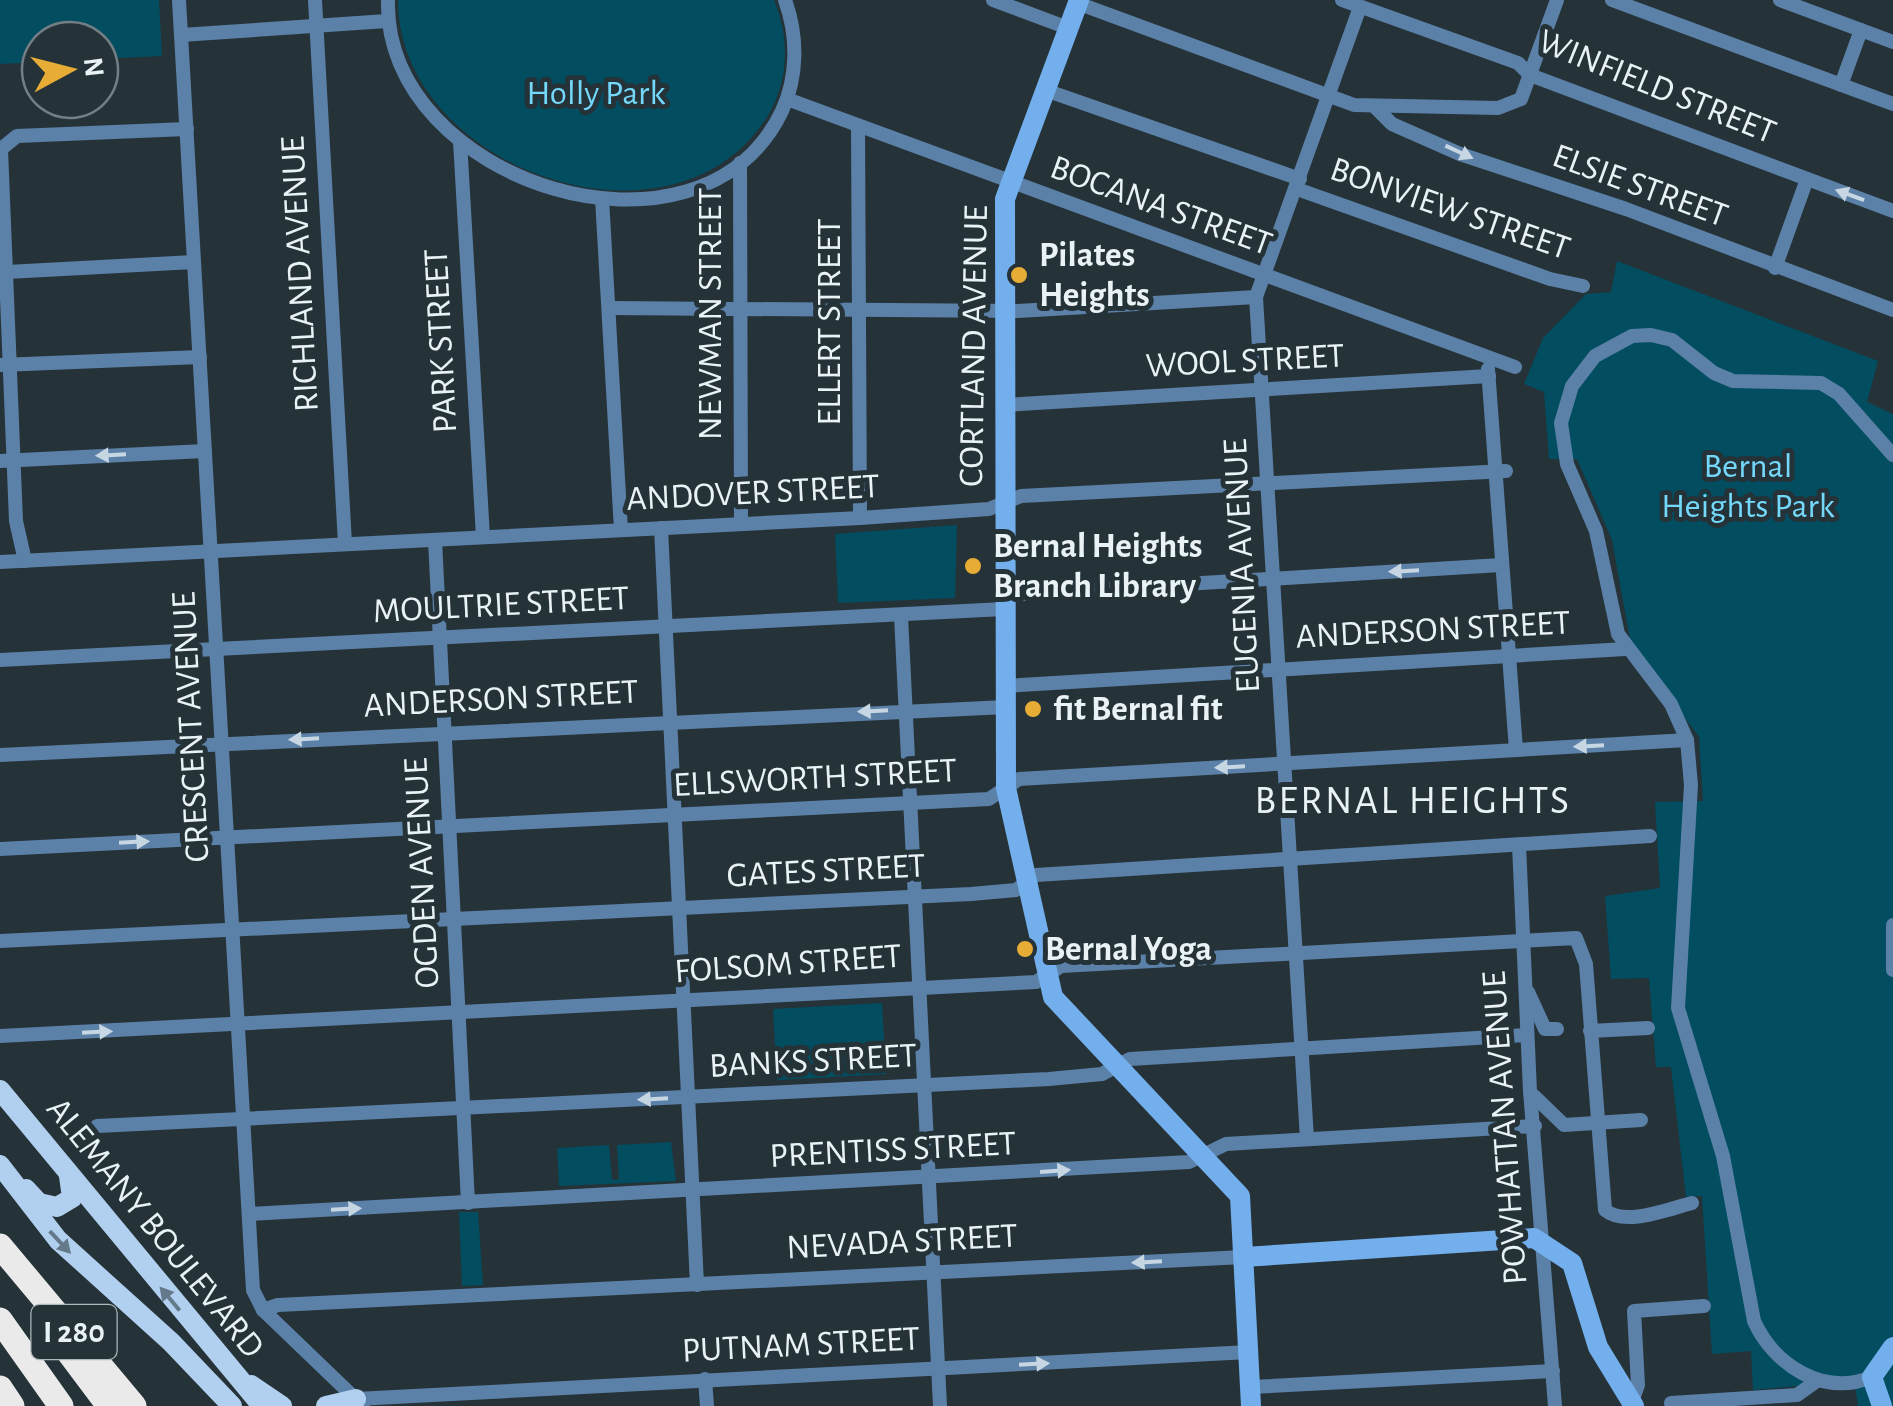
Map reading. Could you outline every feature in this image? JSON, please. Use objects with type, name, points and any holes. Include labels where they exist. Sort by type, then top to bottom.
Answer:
[{"type":"highway","points":[[4,1255],[109,1406]]},
{"type":"highway","points":[[4,1255],[147,1406]]},
{"type":"highway","name":"I 280","points":[[4,1255],[134,1406]]},
{"type":"highway","points":[[0,1320],[62,1406]]},
{"type":"highway","name":"I 280","points":[[0,1342],[45,1406]]},
{"type":"highway","points":[[0,1388],[12,1406]]},
{"type":"main road","name":"ALEMANY BOULEVARD","points":[[0,1090],[262,1406]]},
{"type":"main road","name":"ALEMANY BOULEVARD","points":[[0,1164],[69,1252],[180,1351],[232,1406]]},
{"type":"main road","points":[[0,1164],[48,1206],[57,1207],[72,1198],[68,1176]]},
{"type":"main road","points":[[232,1374],[282,1406]]},
{"type":"main road","points":[[326,1406],[356,1404]]},
{"type":"street","name":"CRESCENT AVENUE","points":[[179,0],[253,1290],[264,1310]]},
{"type":"street","name":"RICHLAND AVENUE","points":[[315,0],[346,544]]},
{"type":"street","points":[[388,0],[388,21],[411,87],[460,141],[518,176],[560,191],[602,198],[646,198],[683,191],[740,163],[768,134],[787,100],[795,52],[785,0]]},
{"type":"street","points":[[993,0],[1068,28]]},
{"type":"street","name":"WINFIELD STREET","points":[[1342,0],[1518,63],[1530,75],[1893,211]]},
{"type":"street","points":[[1078,2],[1329,98],[1374,107],[1498,108],[1521,98],[1557,0]]},
{"type":"street","points":[[1612,0],[1893,104]]},
{"type":"street","points":[[1780,0],[1893,42]]},
{"type":"street","name":"CORTLAND AVENUE","points":[[1078,2],[1004,206],[1006,788],[1053,997],[1240,1196],[1251,1396]]},
{"type":"street","name":"EUGENIA AVENUE","points":[[1307,1139],[1256,297],[1360,7]]},
{"type":"street","points":[[181,35],[388,21]]},
{"type":"street","points":[[1841,84],[1861,30]]},
{"type":"street","name":"BONVIEW STREET","points":[[1045,90],[1550,279],[1583,286]]},
{"type":"street","name":"BOCANA STREET","points":[[787,100],[1515,367]]},
{"type":"street","name":"ELSIE STREET","points":[[1374,107],[1392,124],[1460,154],[1626,208],[1893,310]]},
{"type":"street","name":"ELLERT STREET","points":[[858,126],[860,518]]},
{"type":"street","points":[[26,561],[16,521],[17,460],[6,365],[4,143],[17,136],[186,129]]},
{"type":"street","name":"PARK STREET","points":[[460,141],[483,538]]},
{"type":"street","name":"NEWMAN STREET","points":[[740,163],[741,524]]},
{"type":"street","points":[[1775,268],[1807,179]]},
{"type":"street","points":[[602,198],[620,530]]},
{"type":"street","points":[[7,272],[194,262]]},
{"type":"street","points":[[608,308],[1004,308],[1018,312],[1256,297]]},
{"type":"street","points":[[1893,455],[1839,394],[1821,383],[1734,381],[1714,373],[1672,340],[1651,334],[1632,336],[1595,356],[1564,402],[1561,445],[1596,531],[1614,620],[1625,649],[1670,704],[1686,740],[1691,785],[1678,982],[1680,1021],[1723,1156],[1754,1320],[1777,1356],[1798,1372],[1818,1380],[1850,1382],[1872,1377],[1893,1348]]},
{"type":"street","points":[[6,365],[200,357]]},
{"type":"street","points":[[1488,358],[1501,472],[1501,565],[1516,750]]},
{"type":"street","name":"WOOL STREET","points":[[1004,406],[1489,376]]},
{"type":"street","points":[[0,460],[205,451]]},
{"type":"street","name":"ANDOVER STREET","points":[[0,562],[860,518],[989,509],[1022,496],[1501,472]]},
{"type":"street","points":[[661,528],[698,1285]]},
{"type":"street","name":"OGDEN AVENUE","points":[[435,540],[468,1202]]},
{"type":"street","name":"MOULTRIE STREET","points":[[0,660],[901,616],[1004,602],[1273,579],[1501,565]]},
{"type":"street","points":[[901,616],[940,1406]]},
{"type":"street","name":"ANDERSON STREET","points":[[0,755],[906,710],[1006,696],[1278,670],[1625,649]]},
{"type":"street","name":"ELLSWORTH STREET","points":[[0,849],[989,799],[1019,779],[1686,740]]},
{"type":"street","name":"GATES STREET","points":[[0,941],[1016,890],[1036,874],[1650,836]]},
{"type":"street","name":"POWHATTAN AVENUE","points":[[1519,845],[1530,1091],[1555,1406]]},
{"type":"street","points":[[1893,925],[1893,970]]},
{"type":"street","name":"FOLSOM STREET","points":[[0,1036],[1036,982],[1061,966],[1576,938],[1586,964],[1590,1031]]},
{"type":"street","points":[[1524,983],[1546,1029],[1557,1028]]},
{"type":"street","points":[[1648,1028],[1590,1031],[1608,1214],[1648,1214],[1692,1203]]},
{"type":"street","name":"BANKS STREET","points":[[97,1126],[1102,1074],[1130,1059],[1527,1036]]},
{"type":"street","points":[[1530,1091],[1559,1123],[1641,1120]]},
{"type":"street","name":"PRENTISS STREET","points":[[249,1214],[1188,1162],[1226,1144],[1535,1126]]},
{"type":"street","name":"NEVADA STREET","points":[[264,1310],[278,1305],[1244,1257],[1534,1238],[1543,1243]]},
{"type":"street","points":[[1543,1243],[1572,1262],[1598,1347],[1633,1404]]},
{"type":"street","points":[[1633,1404],[1638,1385],[1634,1310],[1704,1306]]},
{"type":"street","points":[[264,1310],[356,1404]]},
{"type":"street","name":"PUTNAM STREET","points":[[356,1404],[705,1379],[1249,1352]]},
{"type":"street","points":[[1251,1396],[1553,1371]]},
{"type":"street","points":[[1872,1377],[1882,1406]]},
{"type":"street","points":[[705,1379],[707,1406]]},
{"type":"street","points":[[1671,1403],[1760,1402],[1797,1395],[1818,1380]]},
{"type":"green space","points":[[0,0],[159,0],[162,56],[120,58],[120,20],[20,20],[20,63],[0,64]]},
{"type":"green space","name":"Holly Park","points":[[398,0],[774,0],[785,44],[783,75],[767,117],[724,162],[670,185],[609,190],[547,178],[490,151],[442,111],[410,60]]},
{"type":"green space","name":"Bernal Heights Park","points":[[1617,261],[1878,361],[1867,402],[1893,414],[1893,1406],[1858,1406],[1854,1381],[1753,1390],[1751,1351],[1712,1354],[1702,1196],[1686,1197],[1671,1067],[1656,1067],[1649,978],[1611,979],[1605,896],[1660,888],[1655,802],[1703,801],[1699,737],[1631,645],[1612,540],[1577,459],[1549,459],[1544,392],[1524,384],[1543,338],[1586,294],[1611,292]]},
{"type":"green space","points":[[957,525],[955,598],[838,603],[835,534]]},
{"type":"green space","points":[[882,1003],[886,1074],[777,1080],[773,1009]]},
{"type":"green space","points":[[671,1142],[676,1181],[559,1186],[557,1148],[609,1145],[612,1180],[619,1179],[617,1145]]},
{"type":"green space","points":[[459,1212],[478,1212],[483,1285],[462,1286]]},
{"type":"place","name":"Pilates Heights","points":[[1019,275]]},
{"type":"place","name":"Bernal Heights Branch Library","points":[[973,566]]},
{"type":"place","name":"fit Bernal fit","points":[[1033,709]]},
{"type":"place","name":"Bernal Yoga","points":[[1025,949]]},
{"type":"district","name":"BERNAL HEIGHTS","points":[[1413,801]]}]
